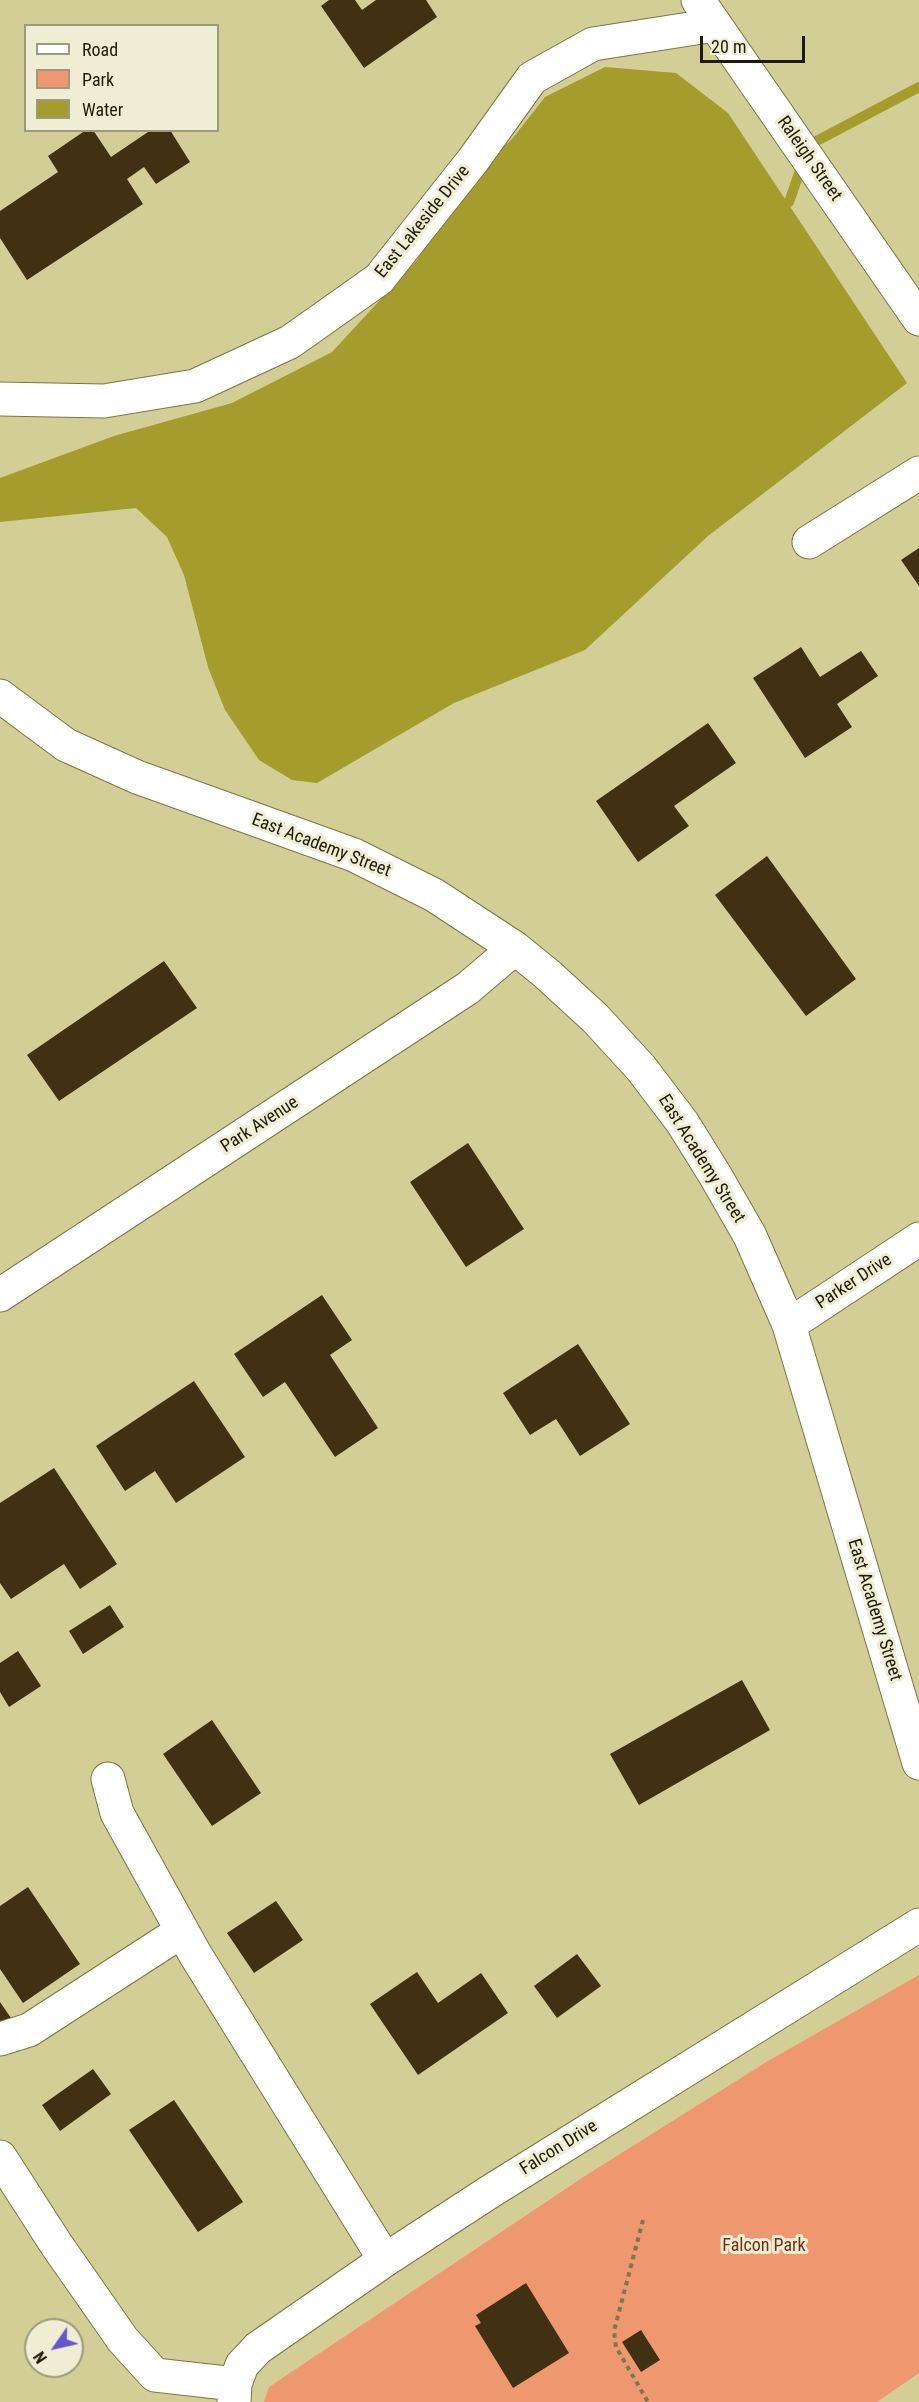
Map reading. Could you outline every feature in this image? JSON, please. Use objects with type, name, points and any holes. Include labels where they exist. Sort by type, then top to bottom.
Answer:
[{"type":"street","name":"Raleigh Street","points":[[707,13],[919,319]]},
{"type":"street","name":"East Lakeside Drive","points":[[0,399],[104,401],[195,386],[290,342],[379,279],[474,159],[532,78],[593,44],[707,13]]},
{"type":"street","points":[[809,542],[919,473]]},
{"type":"street","name":"East Academy Street","points":[[0,696],[66,746],[147,781],[354,855],[434,895],[514,948],[596,1018],[641,1068],[682,1122],[750,1236],[789,1325],[919,1763]]},
{"type":"street","name":"Park Avenue","points":[[0,1295],[468,988],[514,948]]},
{"type":"street","name":"Parker Drive","points":[[789,1325],[919,1239]]},
{"type":"street","points":[[108,1779],[117,1813],[182,1931],[237,2026],[385,2260]]},
{"type":"street","name":"Falcon Drive","points":[[235,2393],[242,2365],[258,2348],[385,2260],[616,2112],[919,1925]]},
{"type":"street","points":[[0,2039],[29,2030],[182,1931]]},
{"type":"street","points":[[0,2157],[56,2244],[123,2340],[154,2375],[235,2393]]},
{"type":"path","points":[[643,2220],[614,2331],[616,2347],[648,2402]]},
{"type":"green space","name":"Falcon Park","points":[[919,1975],[919,2373],[877,2402],[264,2402],[269,2387],[585,2176],[768,2061]]},
{"type":"water","points":[[605,67],[676,73],[728,113],[907,383],[708,536],[585,650],[454,703],[317,783],[292,780],[259,760],[225,710],[208,667],[184,575],[167,537],[136,508],[0,522],[0,478],[114,436],[232,403],[332,352],[416,261],[474,175],[512,139],[545,97]]},
{"type":"building","points":[[329,0],[355,0],[362,10],[376,0],[426,0],[437,17],[364,68],[321,6]]},
{"type":"building","points":[[83,132],[94,132],[111,157],[148,132],[171,132],[190,162],[156,184],[144,167],[127,179],[143,204],[27,280],[0,238],[0,211],[58,172],[48,156]]},
{"type":"building","points":[[919,548],[919,586],[901,560]]},
{"type":"building","points":[[801,647],[820,677],[861,651],[878,676],[837,704],[852,727],[805,758],[753,678]]},
{"type":"building","points":[[708,723],[736,763],[674,806],[689,826],[638,862],[596,801]]},
{"type":"building","points":[[767,856],[856,979],[806,1016],[715,895]]},
{"type":"building","points":[[164,961],[197,1008],[59,1101],[27,1055]]},
{"type":"building","points":[[468,1143],[524,1229],[466,1267],[410,1182]]},
{"type":"building","points":[[322,1295],[352,1340],[330,1355],[378,1428],[335,1457],[285,1382],[263,1397],[234,1354]]},
{"type":"building","points":[[578,1344],[630,1424],[580,1456],[556,1419],[530,1435],[503,1393]]},
{"type":"building","points":[[194,1381],[245,1457],[176,1503],[155,1471],[125,1491],[96,1446]]},
{"type":"building","points":[[54,1468],[117,1564],[80,1589],[64,1564],[11,1599],[0,1583],[0,1503]]},
{"type":"building","points":[[110,1605],[124,1627],[83,1654],[69,1631]]},
{"type":"building","points":[[18,1651],[41,1686],[9,1707],[0,1692],[0,1663]]},
{"type":"building","points":[[742,1680],[770,1730],[639,1805],[610,1754]]},
{"type":"building","points":[[212,1720],[261,1793],[212,1826],[163,1754]]},
{"type":"building","points":[[28,1887],[80,1964],[23,2003],[0,1969],[0,1906]]},
{"type":"building","points":[[276,1901],[303,1940],[254,1973],[227,1933]]},
{"type":"building","points":[[577,1954],[601,1986],[557,2018],[534,1986]]},
{"type":"building","points":[[417,1972],[438,2003],[481,1973],[508,2013],[418,2075],[370,2004]]},
{"type":"building","points":[[0,2002],[11,2018],[0,2025]]},
{"type":"building","points":[[93,2069],[111,2094],[60,2131],[42,2105]]},
{"type":"building","points":[[174,2100],[243,2202],[198,2232],[129,2130]]},
{"type":"building","points":[[526,2283],[569,2353],[513,2388],[475,2326],[481,2323],[476,2315]]},
{"type":"building","points":[[641,2330],[660,2360],[641,2372],[622,2342]]},
{"type":"waterway","points":[[776,205],[789,202],[809,145],[919,87]]}]
